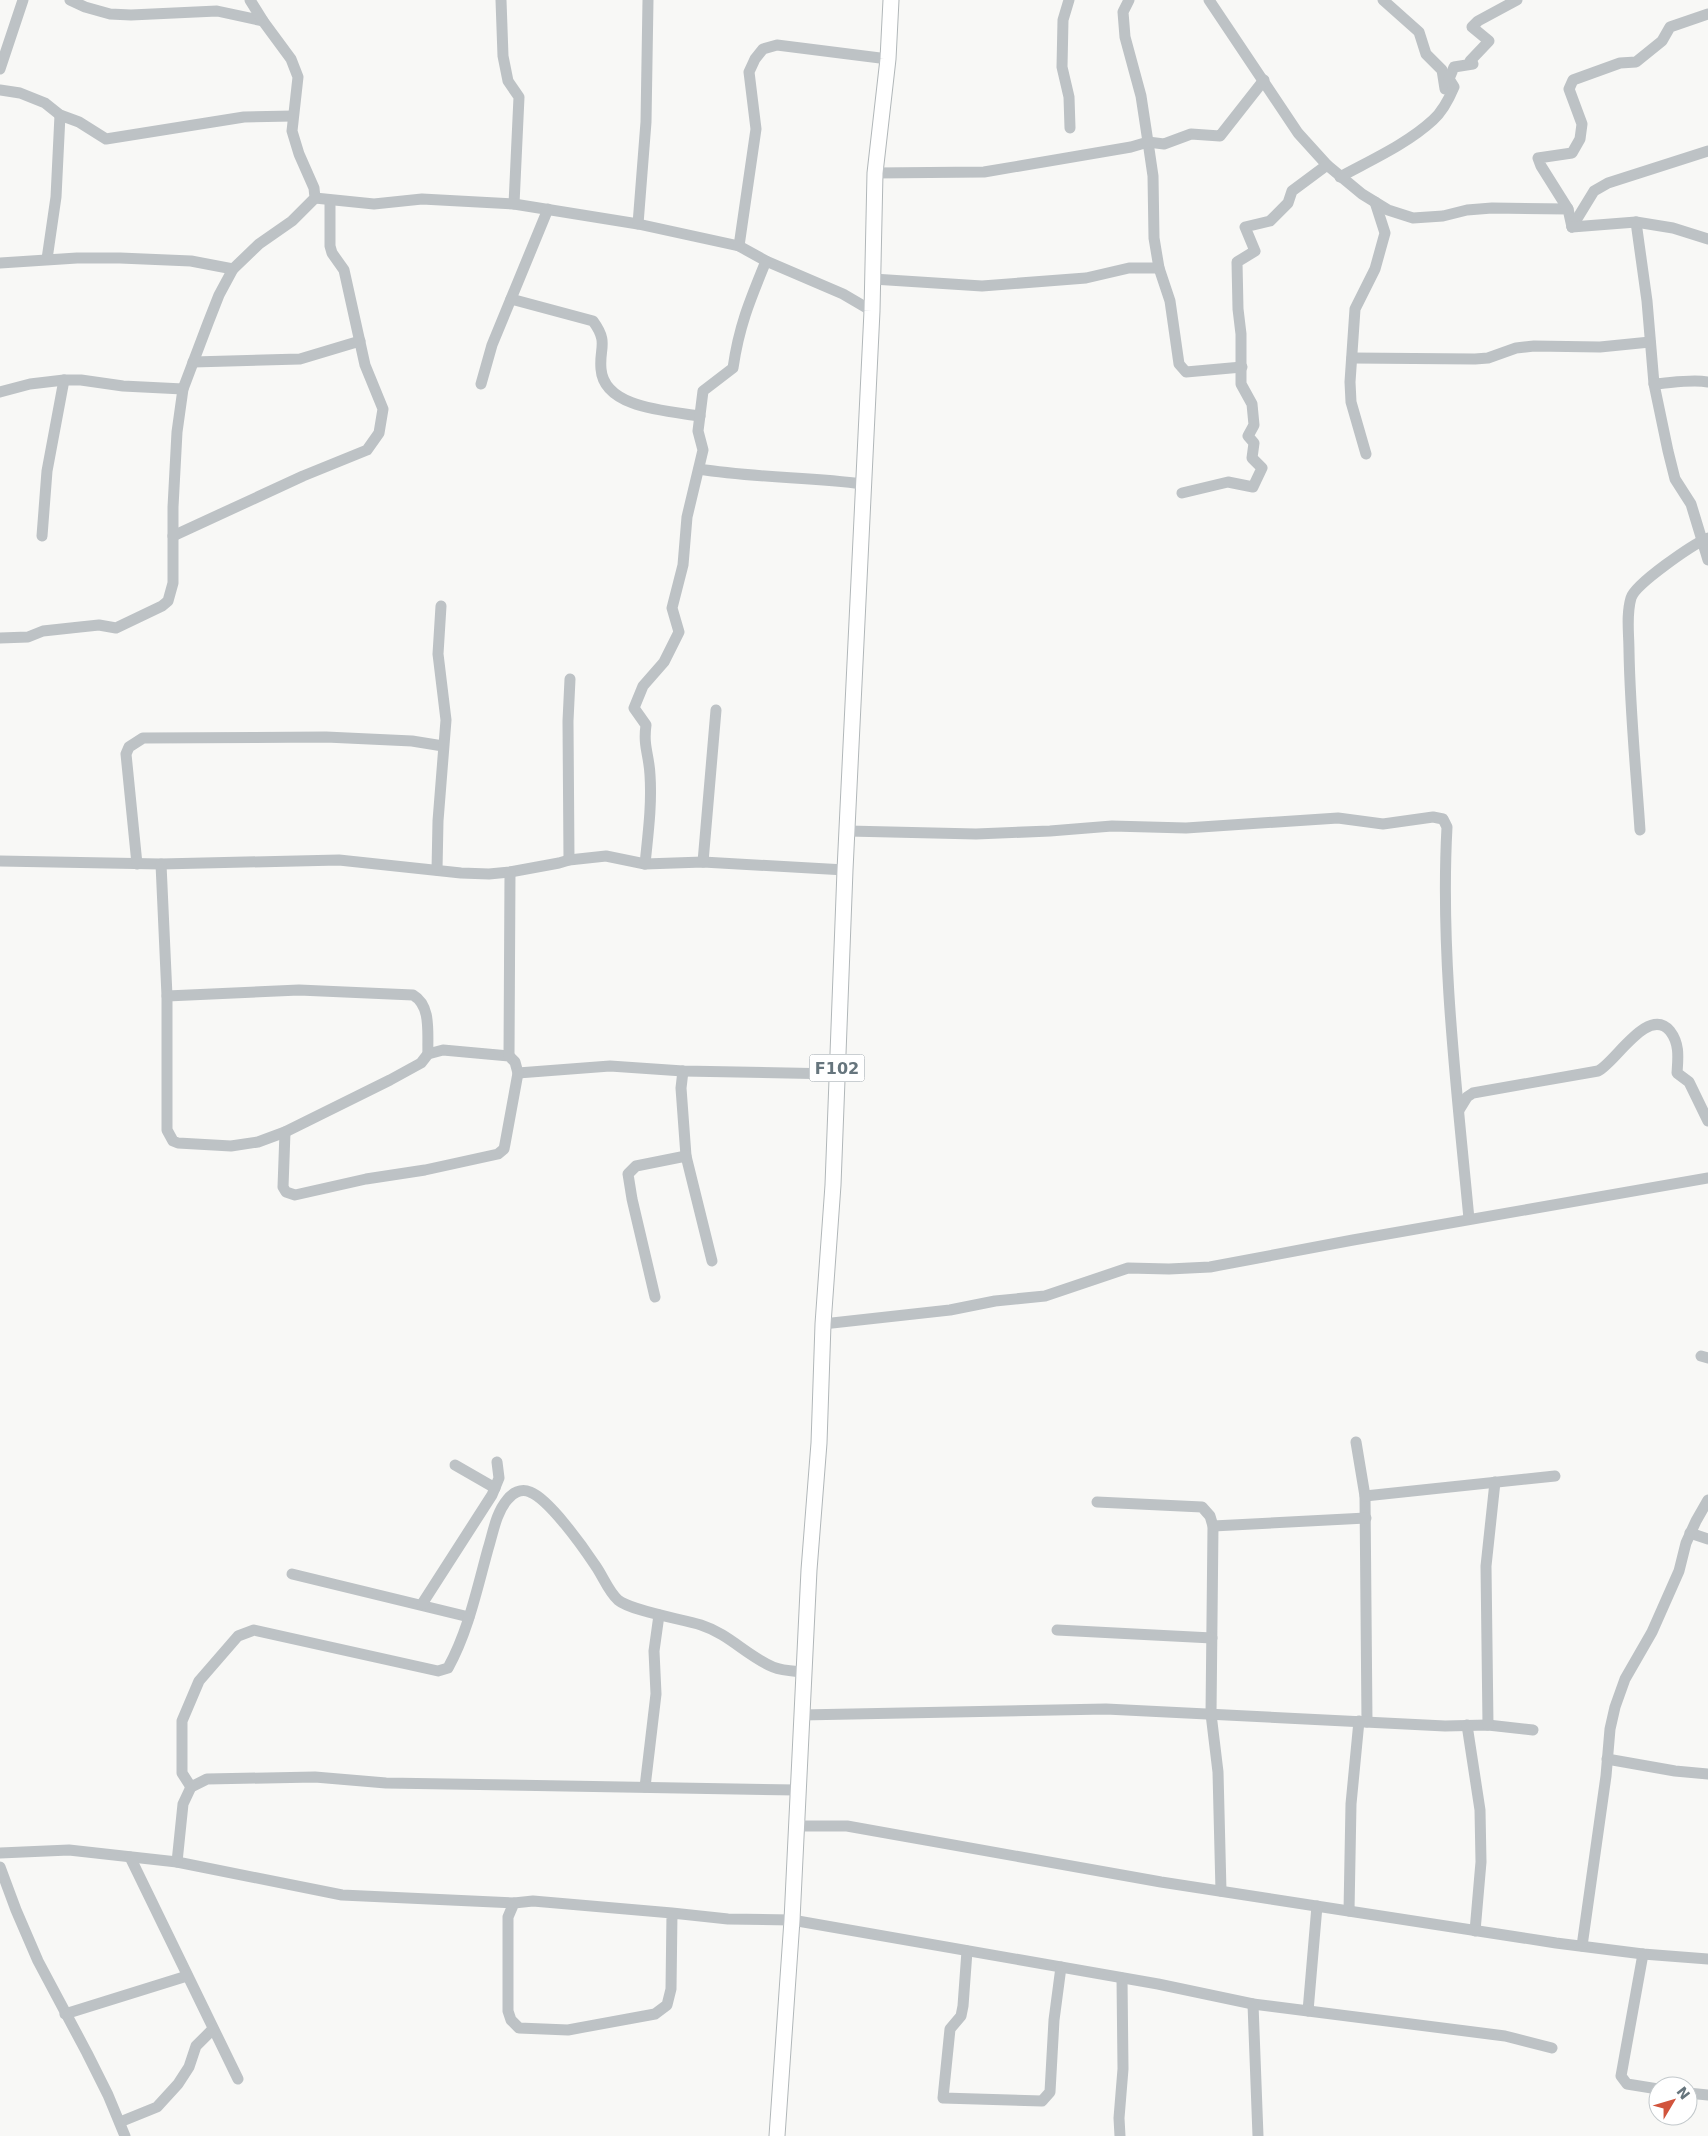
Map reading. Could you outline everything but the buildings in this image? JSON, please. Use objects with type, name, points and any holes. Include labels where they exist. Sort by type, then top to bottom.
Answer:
[{"type":"main road","name":"F102","points":[[777,2136],[792,1920],[803,1672],[819,1443],[823,1324],[832,1185],[845,870],[874,279],[875,173],[888,60],[891,0]]},
{"type":"street","points":[[0,69],[24,0]]},
{"type":"street","points":[[70,0],[85,7],[110,14],[131,16],[217,11],[263,21]]},
{"type":"street","points":[[250,0],[263,21],[292,59],[298,77],[292,131],[299,154],[314,188],[315,198]]},
{"type":"street","points":[[501,0],[503,56],[508,81],[519,98],[514,204]]},
{"type":"street","points":[[638,224],[646,122],[648,0]]},
{"type":"street","points":[[1068,0],[1063,20],[1062,67],[1069,97],[1070,128]]},
{"type":"street","points":[[1128,0],[1123,12],[1125,37],[1142,96],[1153,176],[1154,238],[1170,302],[1179,364],[1186,372],[1242,367]]},
{"type":"street","points":[[1209,0],[1298,133],[1340,177],[1388,210],[1413,218],[1443,216],[1467,210],[1492,208],[1568,210]]},
{"type":"street","points":[[1383,0],[1419,32],[1426,54],[1442,70],[1448,101]]},
{"type":"street","points":[[1340,177],[1409,138],[1434,120],[1448,101],[1454,87],[1449,79],[1454,67],[1473,64],[1470,61],[1489,40],[1472,27],[1478,21],[1516,0]]},
{"type":"street","points":[[1572,227],[1568,210],[1538,158],[1572,153],[1580,139],[1582,124],[1569,89],[1573,80],[1620,63],[1636,62],[1662,41],[1670,26],[1708,14]]},
{"type":"street","points":[[738,246],[756,129],[749,72],[762,49],[777,44],[888,60]]},
{"type":"street","points":[[875,173],[984,172],[1130,147],[1148,142],[1164,144],[1191,134],[1220,136],[1264,80]]},
{"type":"street","points":[[0,90],[20,93],[45,103],[60,115],[79,122],[106,139],[244,117],[293,116]]},
{"type":"street","points":[[48,259],[56,197],[60,115]]},
{"type":"street","points":[[1572,227],[1594,191],[1608,184],[1708,151]]},
{"type":"street","points":[[1182,493],[1228,482],[1253,487],[1259,475],[1262,468],[1252,458],[1254,443],[1248,436],[1254,425],[1252,404],[1241,384],[1242,367],[1237,262],[1255,251],[1245,226],[1270,221],[1288,203],[1292,191],[1327,165]]},
{"type":"street","points":[[315,198],[374,204],[422,199],[514,204],[638,224],[738,246],[766,262],[825,286],[872,311]]},
{"type":"street","points":[[0,638],[28,637],[43,631],[80,627],[99,626],[116,628],[162,606],[168,601],[172,593],[177,432],[183,389],[219,294],[233,269],[259,244],[292,221],[315,198]]},
{"type":"street","points":[[173,536],[303,476],[367,450],[379,433],[383,409],[365,365],[344,270],[332,253],[330,246],[330,200]]},
{"type":"street","points":[[1366,454],[1351,402],[1352,358],[1355,309],[1375,269],[1385,233],[1375,202]]},
{"type":"street","points":[[481,384],[492,345],[548,209]]},
{"type":"street","points":[[1572,227],[1636,222],[1673,228],[1708,239]]},
{"type":"street","points":[[1636,222],[1647,301],[1654,384],[1675,479],[1691,504],[1705,539],[1708,560]]},
{"type":"street","points":[[0,263],[77,258],[191,261],[233,269]]},
{"type":"street","points":[[645,864],[651,815],[650,772],[644,742],[646,725],[634,708],[644,686],[664,662],[679,632],[672,608],[683,565],[687,518],[703,450],[698,431],[703,391],[733,368],[737,338],[744,314],[766,262]]},
{"type":"street","points":[[874,279],[982,286],[1086,278],[1130,268],[1160,268]]},
{"type":"street","points":[[511,299],[593,321],[601,332],[603,345],[601,369],[604,381],[619,397],[646,407],[700,416]]},
{"type":"street","points":[[193,362],[300,359],[360,341]]},
{"type":"street","points":[[1352,358],[1475,359],[1488,358],[1516,348],[1534,346],[1600,347],[1650,342]]},
{"type":"street","points":[[0,392],[30,384],[64,380],[82,380],[123,386],[183,389]]},
{"type":"street","points":[[42,536],[47,471],[64,380]]},
{"type":"street","points":[[1654,384],[1697,380],[1708,382]]},
{"type":"street","points":[[700,469],[733,475],[827,480],[863,484]]},
{"type":"street","points":[[1640,830],[1630,672],[1629,615],[1631,597],[1637,586],[1705,539]]},
{"type":"street","points":[[437,870],[438,821],[446,720],[438,654],[440,606]]},
{"type":"street","points":[[569,860],[568,721],[570,679]]},
{"type":"street","points":[[703,862],[716,710]]},
{"type":"street","points":[[137,864],[126,754],[129,747],[143,738],[326,737],[412,741],[444,746]]},
{"type":"street","points":[[848,831],[976,834],[1050,832],[1112,826],[1186,828],[1256,825],[1338,818],[1383,824],[1433,817],[1443,818],[1447,827],[1445,897],[1458,1110],[1469,1219]]},
{"type":"street","points":[[0,861],[161,864],[340,860],[489,874],[510,872],[569,860],[606,856],[645,864],[703,862],[845,870]]},
{"type":"street","points":[[161,864],[167,996],[167,1130],[173,1141],[178,1143],[231,1146],[258,1142],[285,1132],[390,1080],[421,1062],[428,1054],[443,1050],[509,1056],[515,1062],[518,1073],[505,1144],[504,1149],[498,1154],[424,1170],[381,1176],[295,1195],[286,1192],[283,1187],[285,1132]]},
{"type":"street","points":[[509,1056],[510,872]]},
{"type":"street","points":[[167,996],[299,990],[413,995],[419,999],[425,1008],[428,1054]]},
{"type":"street","points":[[1458,1110],[1467,1096],[1472,1093],[1598,1071],[1610,1063],[1637,1032],[1644,1028],[1661,1026],[1668,1030],[1674,1038],[1679,1054],[1677,1073],[1689,1082],[1708,1121]]},
{"type":"street","points":[[518,1073],[610,1066],[682,1071],[837,1074]]},
{"type":"street","points":[[682,1071],[681,1088],[686,1156],[712,1261]]},
{"type":"street","points":[[655,1297],[628,1174],[636,1166],[686,1156]]},
{"type":"street","points":[[823,1324],[950,1310],[995,1301],[1046,1296],[1117,1270],[1128,1268],[1210,1267],[1469,1219],[1708,1178]]},
{"type":"street","points":[[1349,1911],[1351,1804],[1363,1721],[1366,1518],[1365,1496],[1356,1442]]},
{"type":"street","points":[[422,1604],[492,1495],[499,1478],[497,1462]]},
{"type":"street","points":[[455,1464],[495,1488]]},
{"type":"street","points":[[1365,1496],[1555,1476]]},
{"type":"street","points":[[1488,1725],[1486,1566],[1495,1482]]},
{"type":"street","points":[[191,1787],[182,1773],[182,1721],[199,1681],[238,1636],[254,1630],[438,1671],[448,1668],[468,1617],[498,1515],[508,1498],[521,1490],[529,1491],[552,1510],[596,1565],[619,1601],[659,1615],[712,1629],[731,1639],[772,1667],[784,1671],[803,1672]]},
{"type":"street","points":[[1582,1946],[1610,1729],[1618,1698],[1625,1679],[1652,1632],[1679,1571],[1690,1533],[1708,1500]]},
{"type":"street","points":[[1097,1502],[1202,1507],[1210,1516],[1212,1526],[1211,1714],[1218,1772],[1221,1891]]},
{"type":"street","points":[[1212,1526],[1366,1518]]},
{"type":"street","points":[[1690,1533],[1708,1539]]},
{"type":"street","points":[[292,1574],[422,1604],[468,1617]]},
{"type":"street","points":[[645,1787],[656,1694],[654,1651],[659,1615]]},
{"type":"street","points":[[1057,1630],[1212,1638]]},
{"type":"street","points":[[801,1714],[1106,1710],[1488,1725],[1533,1730]]},
{"type":"street","points":[[1467,1725],[1480,1810],[1481,1862],[1475,1931]]},
{"type":"street","points":[[1607,1759],[1675,1771],[1708,1774]]},
{"type":"street","points":[[177,1862],[184,1804],[191,1787],[206,1779],[315,1777],[386,1783],[797,1790]]},
{"type":"street","points":[[797,1826],[847,1826],[1160,1882],[1475,1931],[1643,1954],[1708,1959]]},
{"type":"street","points":[[0,1853],[69,1850],[130,1856],[177,1862],[342,1894],[514,1903],[533,1901],[728,1919],[792,1920],[1122,1978],[1253,2004],[1506,2036],[1552,2048]]},
{"type":"street","points":[[130,1856],[238,2079]]},
{"type":"street","points":[[0,1867],[38,1961],[87,2053],[125,2136]]},
{"type":"street","points":[[514,1903],[508,1916],[508,2011],[511,2020],[519,2028],[546,2030],[568,2030],[655,2014],[667,2005],[671,1989],[672,1913]]},
{"type":"street","points":[[1308,2011],[1317,1906]]},
{"type":"street","points":[[967,1951],[963,2006],[960,2016],[950,2029],[943,2098],[1042,2101],[1047,2097],[1050,2092],[1054,2020],[1061,1967]]},
{"type":"street","points":[[1643,1954],[1621,2076],[1626,2084],[1648,2087]]},
{"type":"street","points":[[65,2014],[187,1976]]},
{"type":"street","points":[[1120,2136],[1119,2118],[1123,2076],[1122,1978]]},
{"type":"street","points":[[1253,2004],[1258,2136]]},
{"type":"street","points":[[120,2122],[157,2107],[178,2084],[189,2068],[196,2046],[213,2029]]}]
